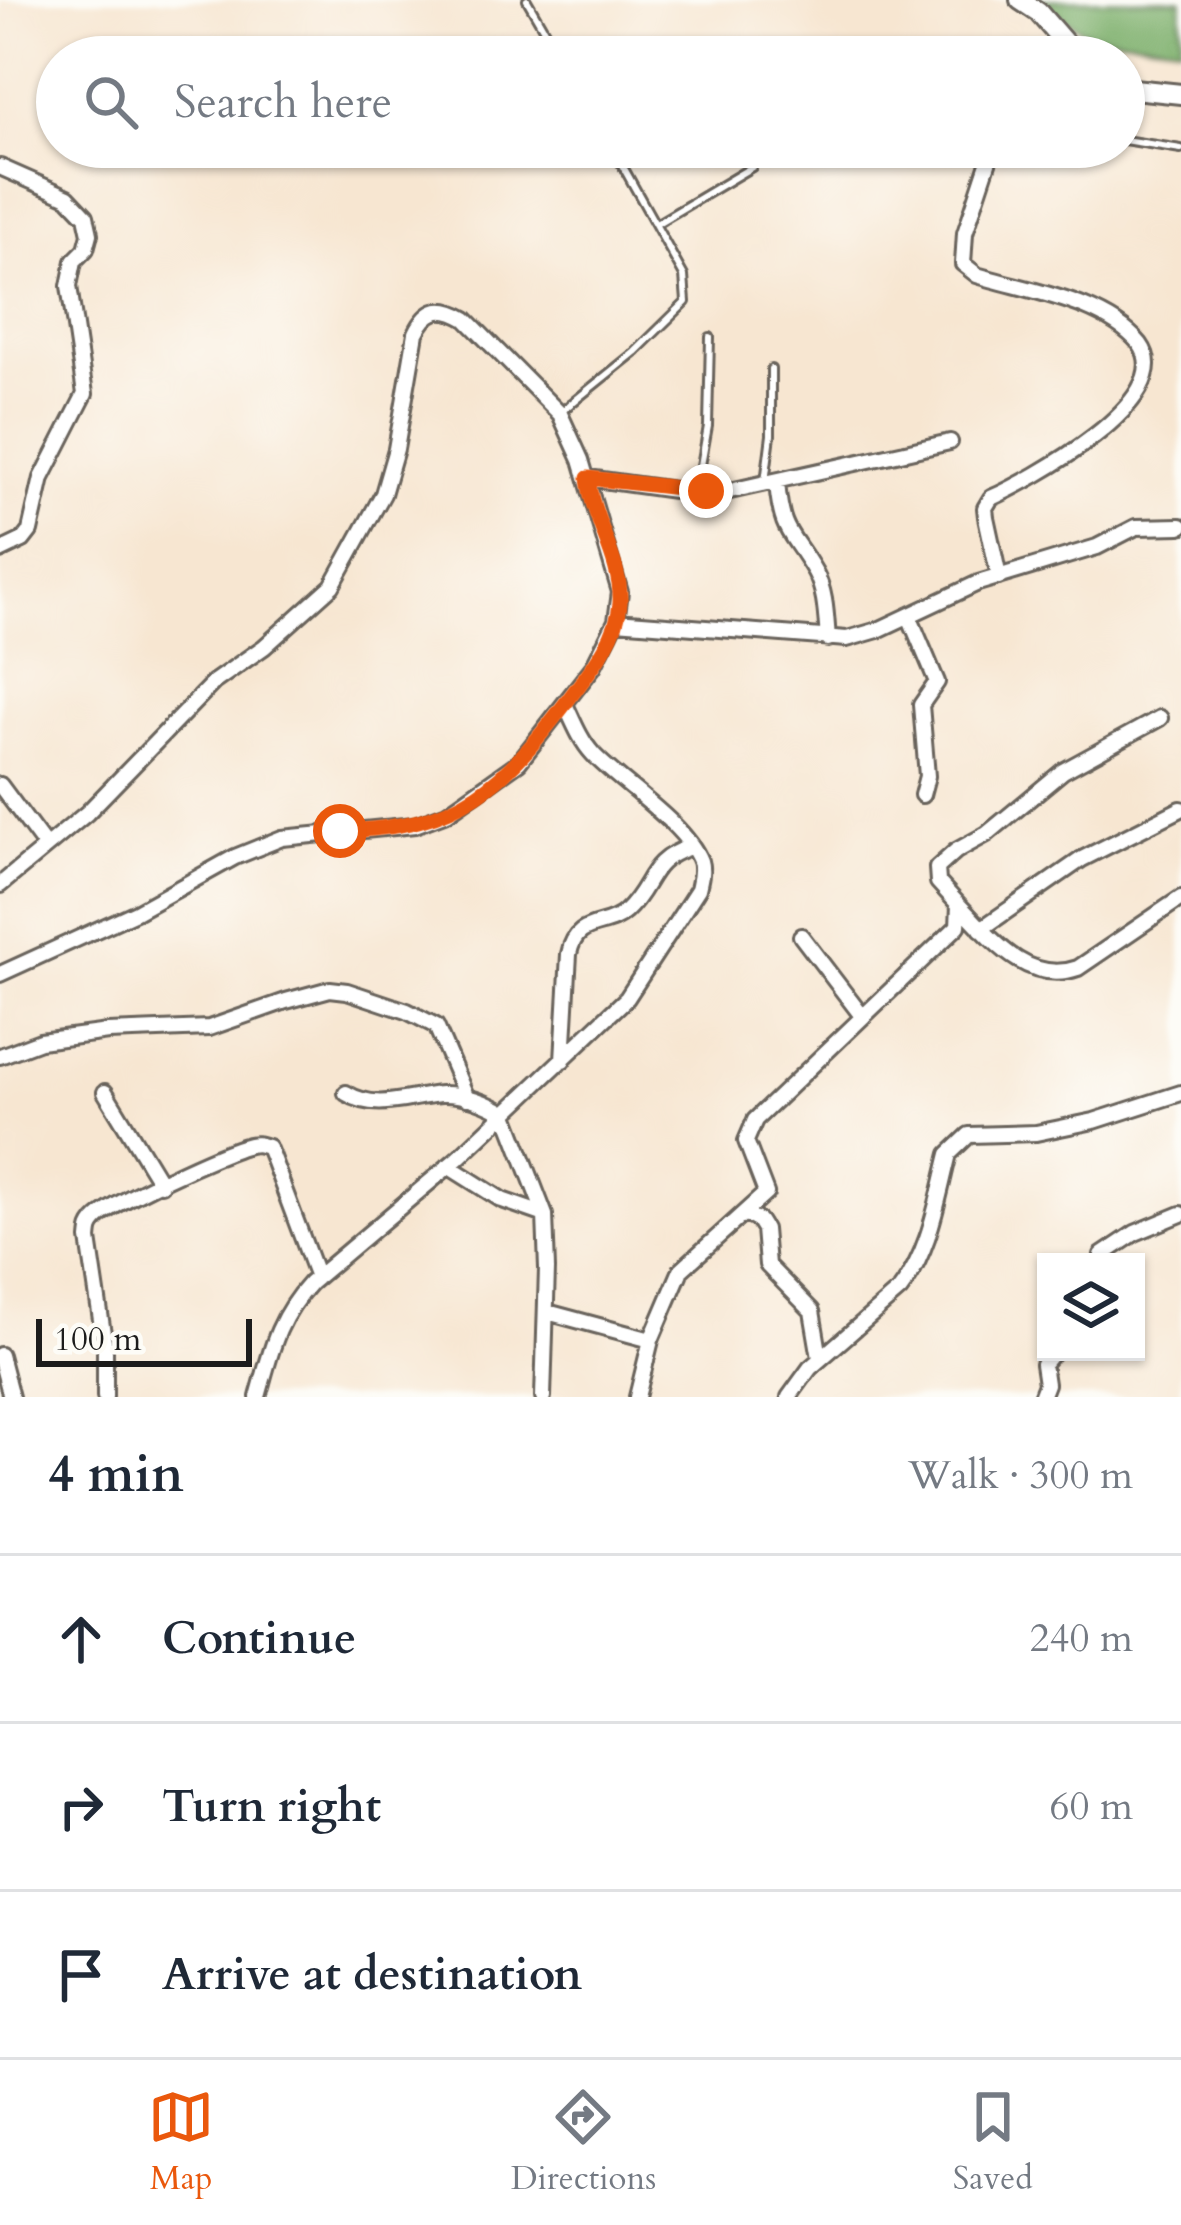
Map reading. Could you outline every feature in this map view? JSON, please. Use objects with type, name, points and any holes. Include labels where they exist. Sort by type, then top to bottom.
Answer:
[{"type":"street","points":[[1020,0],[1059,36]]},
{"type":"street","points":[[1145,90],[1181,94]]},
{"type":"street","points":[[0,167],[68,197],[86,216],[90,234],[86,249],[74,261],[69,286],[85,394],[42,478],[30,531],[2,548]]},
{"type":"street","points":[[986,168],[965,233],[963,264],[977,275],[1108,320],[1139,344],[1146,366],[1136,394],[1106,431],[1063,462],[991,498],[985,508],[999,578]]},
{"type":"street","points":[[0,885],[87,813],[214,682],[264,647],[332,586],[383,494],[396,449],[416,333],[424,318],[438,309],[466,319],[560,414],[588,478],[620,592],[616,621],[593,667],[519,762],[447,813],[415,825],[282,838],[0,974]]},
{"type":"street","points":[[588,478],[696,491],[771,484],[950,442]]},
{"type":"street","points":[[771,484],[780,520],[816,574],[828,639]]},
{"type":"street","points":[[616,621],[828,639],[861,636],[962,590],[1097,547],[1136,527],[1181,526]]},
{"type":"street","points":[[909,616],[937,682],[919,716],[927,776],[922,795]]},
{"type":"street","points":[[258,1397],[280,1321],[317,1277],[506,1114],[627,998],[698,889],[700,863],[690,847],[626,780],[597,759],[565,704]]},
{"type":"street","points":[[1160,718],[1064,771],[987,834],[943,861],[937,878],[1004,952],[1021,962],[1065,973],[1181,898]]},
{"type":"street","points":[[0,785],[46,847]]},
{"type":"street","points":[[981,928],[1082,859],[1181,809]]},
{"type":"street","points":[[563,1061],[570,946],[589,926],[624,913],[660,860],[690,847]]},
{"type":"street","points":[[637,1397],[651,1340],[681,1270],[766,1193],[749,1151],[747,1132],[862,1016],[951,937],[958,926],[959,904]]},
{"type":"street","points":[[801,936],[862,1016]]},
{"type":"street","points":[[0,1056],[40,1041],[108,1032],[209,1028],[330,989],[425,1018],[436,1026],[467,1098]]},
{"type":"street","points":[[105,1092],[160,1184]]},
{"type":"street","points":[[346,1093],[368,1103],[444,1094],[506,1114],[545,1215],[543,1397]]},
{"type":"street","points":[[790,1397],[820,1358],[912,1275],[922,1257],[949,1154],[958,1141],[969,1135],[1036,1133],[1094,1121],[1181,1093]]},
{"type":"street","points":[[104,1397],[105,1348],[90,1255],[90,1227],[103,1214],[250,1144],[268,1147],[317,1277]]},
{"type":"street","points":[[448,1166],[502,1200],[545,1215]]},
{"type":"street","points":[[746,1214],[764,1228],[767,1265],[812,1311],[820,1358]]},
{"type":"street","points":[[1105,1253],[1135,1233],[1181,1214]]},
{"type":"street","points":[[547,1312],[651,1340]]},
{"type":"street","points":[[0,1355],[11,1397]]},
{"type":"street","points":[[1041,1397],[1046,1361]]},
{"type":"lane","points":[[527,0],[548,36]]},
{"type":"lane","points":[[1145,143],[1181,149]]},
{"type":"lane","points":[[560,414],[686,302],[684,276],[624,168]]},
{"type":"lane","points":[[656,224],[750,168]]},
{"type":"lane","points":[[696,491],[708,426],[710,337]]},
{"type":"lane","points":[[771,370],[771,484]]},
{"type":"green space","points":[[1037,0],[1181,0],[1181,46],[1145,42],[1145,36],[1089,35]]},
{"type":"route","points":[[340,831],[415,825],[474,796],[519,762],[593,667],[610,638],[620,592],[588,478],[706,491]]}]
